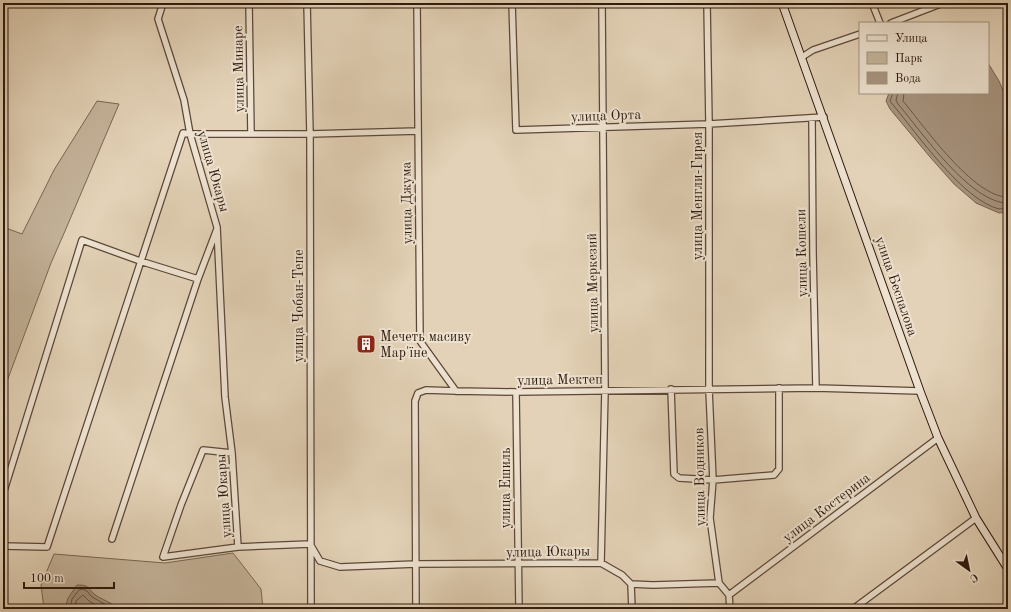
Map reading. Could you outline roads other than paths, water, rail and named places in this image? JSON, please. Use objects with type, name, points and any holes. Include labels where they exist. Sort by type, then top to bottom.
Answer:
[{"type":"main road","name":"улица Беспалова","points":[[782,3],[938,438],[976,518],[1008,569]]},
{"type":"street","name":"улица Юкары","points":[[163,3],[158,19],[184,100],[190,134],[217,227],[225,397],[232,453],[238,547],[310,544],[320,561],[340,567],[416,564],[601,563],[622,575],[631,584]]},
{"type":"street","name":"улица Минаре","points":[[249,3],[251,134]]},
{"type":"street","name":"улица Чобан-Тепе","points":[[307,3],[310,134],[310,609]]},
{"type":"street","name":"улица Джума","points":[[417,3],[420,341],[456,392]]},
{"type":"street","name":"улица Орта","points":[[512,3],[516,130],[709,124],[824,117]]},
{"type":"street","name":"улица Меркезий","points":[[601,563],[605,390],[602,3]]},
{"type":"street","name":"улица Менгли-Гирея","points":[[707,3],[709,124],[709,390]]},
{"type":"street","points":[[872,3],[880,22]]},
{"type":"street","points":[[894,22],[943,3]]},
{"type":"street","points":[[802,57],[813,50],[859,34]]},
{"type":"street","name":"улица Кошели","points":[[812,118],[816,388]]},
{"type":"street","points":[[3,546],[47,547],[183,133],[310,134],[418,130]]},
{"type":"street","points":[[112,539],[198,278],[217,227]]},
{"type":"street","points":[[3,494],[82,240],[140,261],[198,278]]},
{"type":"street","points":[[671,389],[674,474],[679,478],[713,480],[774,475],[779,469],[779,388]]},
{"type":"street","name":"улица Мектеп","points":[[416,609],[415,401],[418,392],[426,390],[456,392],[516,392],[779,388],[920,391]]},
{"type":"street","name":"улица Водников","points":[[709,390],[713,480],[710,518],[719,583]]},
{"type":"street","name":"улица Ешиль","points":[[516,392],[519,609]]},
{"type":"street","name":"улица Костерина","points":[[729,595],[938,438]]},
{"type":"street","points":[[232,453],[203,450],[180,505],[163,557],[238,547]]},
{"type":"street","points":[[853,609],[976,518]]},
{"type":"street","points":[[632,609],[631,584],[653,585],[719,583],[729,595],[730,609]]},
{"type":"water","points":[[989,65],[999,81],[1008,102],[1008,212],[999,213],[976,203],[954,184],[890,109],[886,101],[889,94],[989,94]]},
{"type":"water","points":[[77,585],[84,585],[87,587],[94,594],[112,604],[113,609],[65,609],[68,598]]},
{"type":"place","name":"Мечеть масиву Мар'їне","points":[[366,344]]}]
